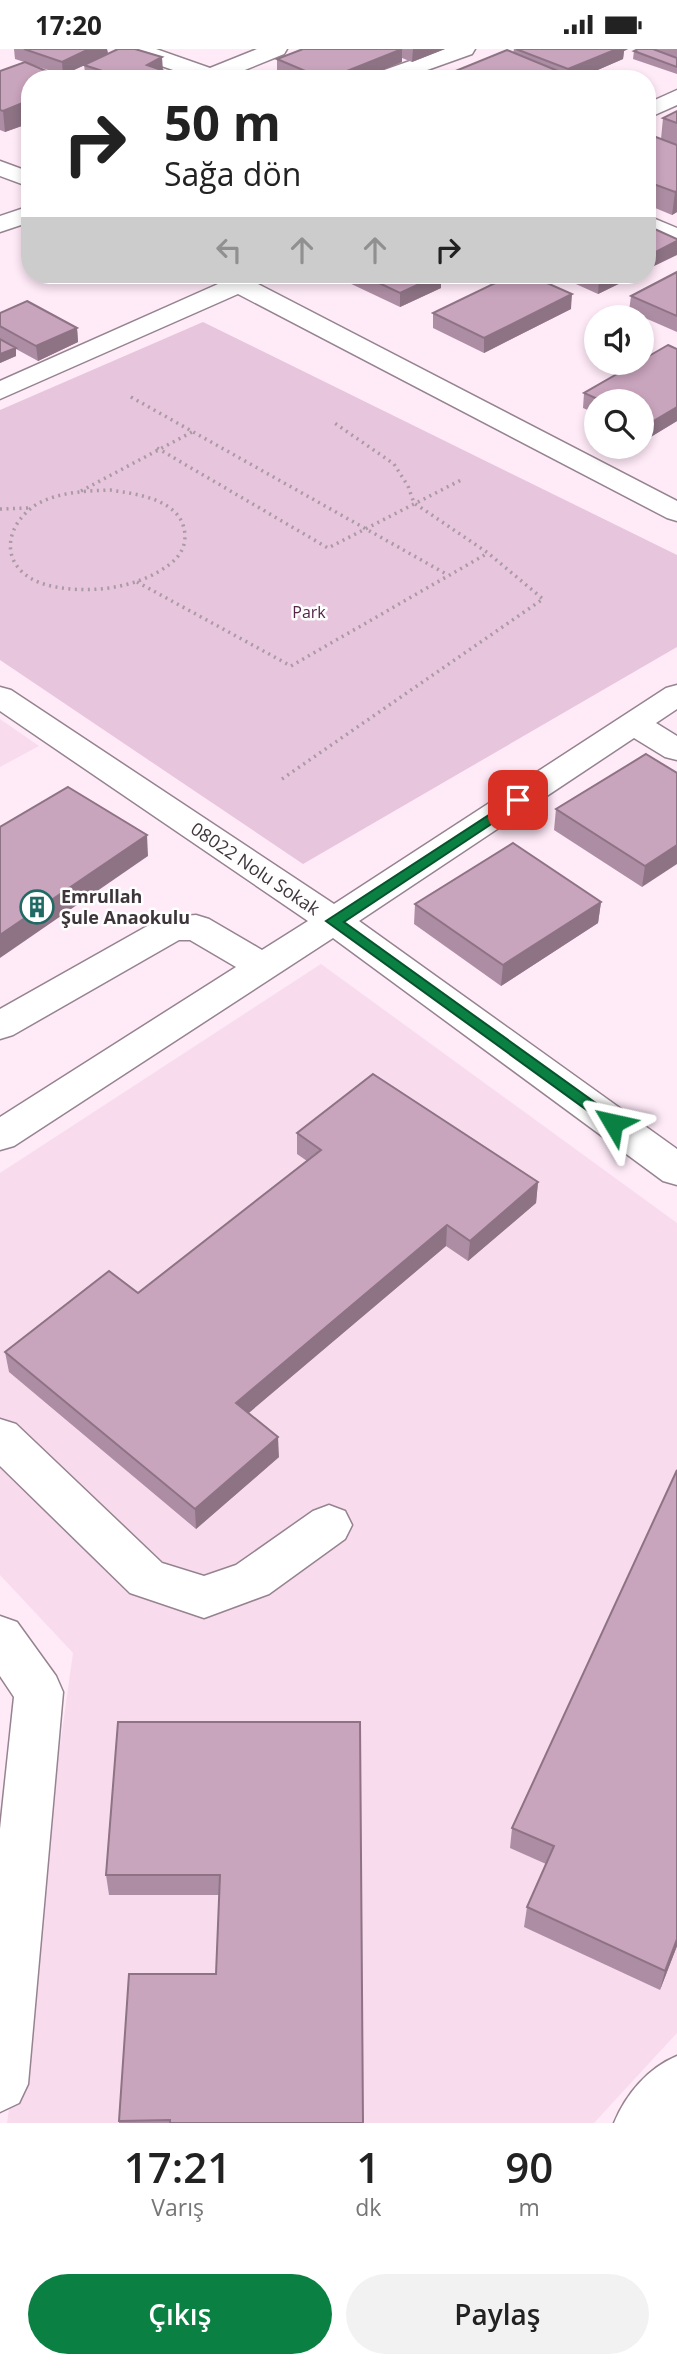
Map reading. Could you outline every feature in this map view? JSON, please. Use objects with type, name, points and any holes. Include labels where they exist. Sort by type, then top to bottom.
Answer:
[{"type":"street","points":[[135,49],[196,70]]},
{"type":"street","points":[[232,70],[276,49]]},
{"type":"street","points":[[406,70],[464,49]]},
{"type":"street","points":[[656,107],[677,97]]},
{"type":"street","points":[[0,168],[21,176]]},
{"type":"street","points":[[0,225],[21,217]]},
{"type":"street","points":[[0,391],[227,284]]},
{"type":"street","points":[[251,284],[677,512]]},
{"type":"street","points":[[0,1136],[334,921],[677,695]]},
{"type":"street","name":"08022 Nolu Sokak","points":[[0,697],[334,921],[677,1170]]},
{"type":"street","points":[[634,725],[677,750]]},
{"type":"street","points":[[0,1026],[171,929],[196,927],[263,967]]},
{"type":"street","points":[[0,1437],[147,1579],[204,1597],[252,1580],[329,1525]]},
{"type":"street","points":[[0,1637],[38,1692],[0,2084]]},
{"type":"street","points":[[642,2123],[677,2084]]},
{"type":"path","points":[[131,397],[449,576]]},
{"type":"path","points":[[282,779],[543,599],[488,553],[414,503],[408,486],[394,464],[380,451],[333,422]]},
{"type":"path","points":[[81,491],[157,448],[192,432]]},
{"type":"path","points":[[157,448],[328,548],[463,479]]},
{"type":"path","points":[[4,538],[12,522],[29,508],[53,497],[81,491],[110,490],[138,494],[161,503],[178,516],[186,531],[184,547],[172,563],[152,576],[94,590],[64,588],[37,581],[16,569],[5,554],[4,546]]},
{"type":"path","points":[[0,509],[29,508]]},
{"type":"path","points":[[136,582],[291,666],[488,553]]},
{"type":"shaded area","points":[[0,719],[39,746],[0,767]]},
{"type":"shaded area","points":[[321,964],[677,1223],[677,2033],[594,2123],[7,2123],[73,1653],[0,1575],[0,1173]]},
{"type":"green space","name":"Park","points":[[203,322],[677,555],[677,647],[303,864],[0,660],[0,410]]},
{"type":"building","points":[[24,49],[89,49],[62,62]]},
{"type":"building","points":[[118,49],[135,49],[162,57],[147,65],[161,70],[99,70],[84,65]]},
{"type":"building","points":[[303,49],[402,49],[350,70],[303,70],[277,59]]},
{"type":"building","points":[[516,49],[617,49],[568,69]]},
{"type":"building","points":[[653,49],[677,58],[677,67],[634,51]]},
{"type":"building","points":[[507,50],[556,70],[458,70]]},
{"type":"building","points":[[25,62],[44,70],[21,70],[21,104],[3,111],[0,110],[0,71]]},
{"type":"building","points":[[677,111],[677,123],[663,118]]},
{"type":"building","points":[[656,137],[677,145],[675,192],[656,185]]},
{"type":"building","points":[[656,230],[677,239],[656,252]]},
{"type":"building","points":[[677,272],[677,316],[631,296]]},
{"type":"building","points":[[381,284],[420,284],[400,293]]},
{"type":"building","points":[[493,284],[549,284],[572,294],[484,338],[433,313]]},
{"type":"building","points":[[27,301],[77,328],[36,346],[0,326],[0,313]]},
{"type":"building","points":[[0,339],[16,348],[0,354]]},
{"type":"building","points":[[668,345],[677,349],[677,407],[654,421],[654,389],[591,389],[615,375],[654,375],[654,353]]},
{"type":"building","points":[[646,754],[677,773],[677,845],[645,866],[556,809]]},
{"type":"building","name":"Emrullah Şule Anaokulu","points":[[68,787],[147,835],[0,935],[0,827]]},
{"type":"building","points":[[513,843],[601,902],[503,965],[415,904]]},
{"type":"building","points":[[373,1074],[538,1182],[470,1241],[447,1225],[236,1403],[278,1437],[195,1509],[5,1352],[109,1271],[138,1293],[321,1150],[297,1133]]},
{"type":"building","points":[[677,1470],[677,1939],[665,1971],[527,1907],[554,1846],[512,1828]]},
{"type":"building","points":[[118,1722],[360,1722],[363,2123],[119,2121],[129,1974],[216,1974],[220,1875],[106,1875]]},
{"type":"place","name":"Emrullah Şule Anaokulu","points":[[37,907]]},
{"type":"route","points":[[518,800],[334,921],[613,1123]]}]
